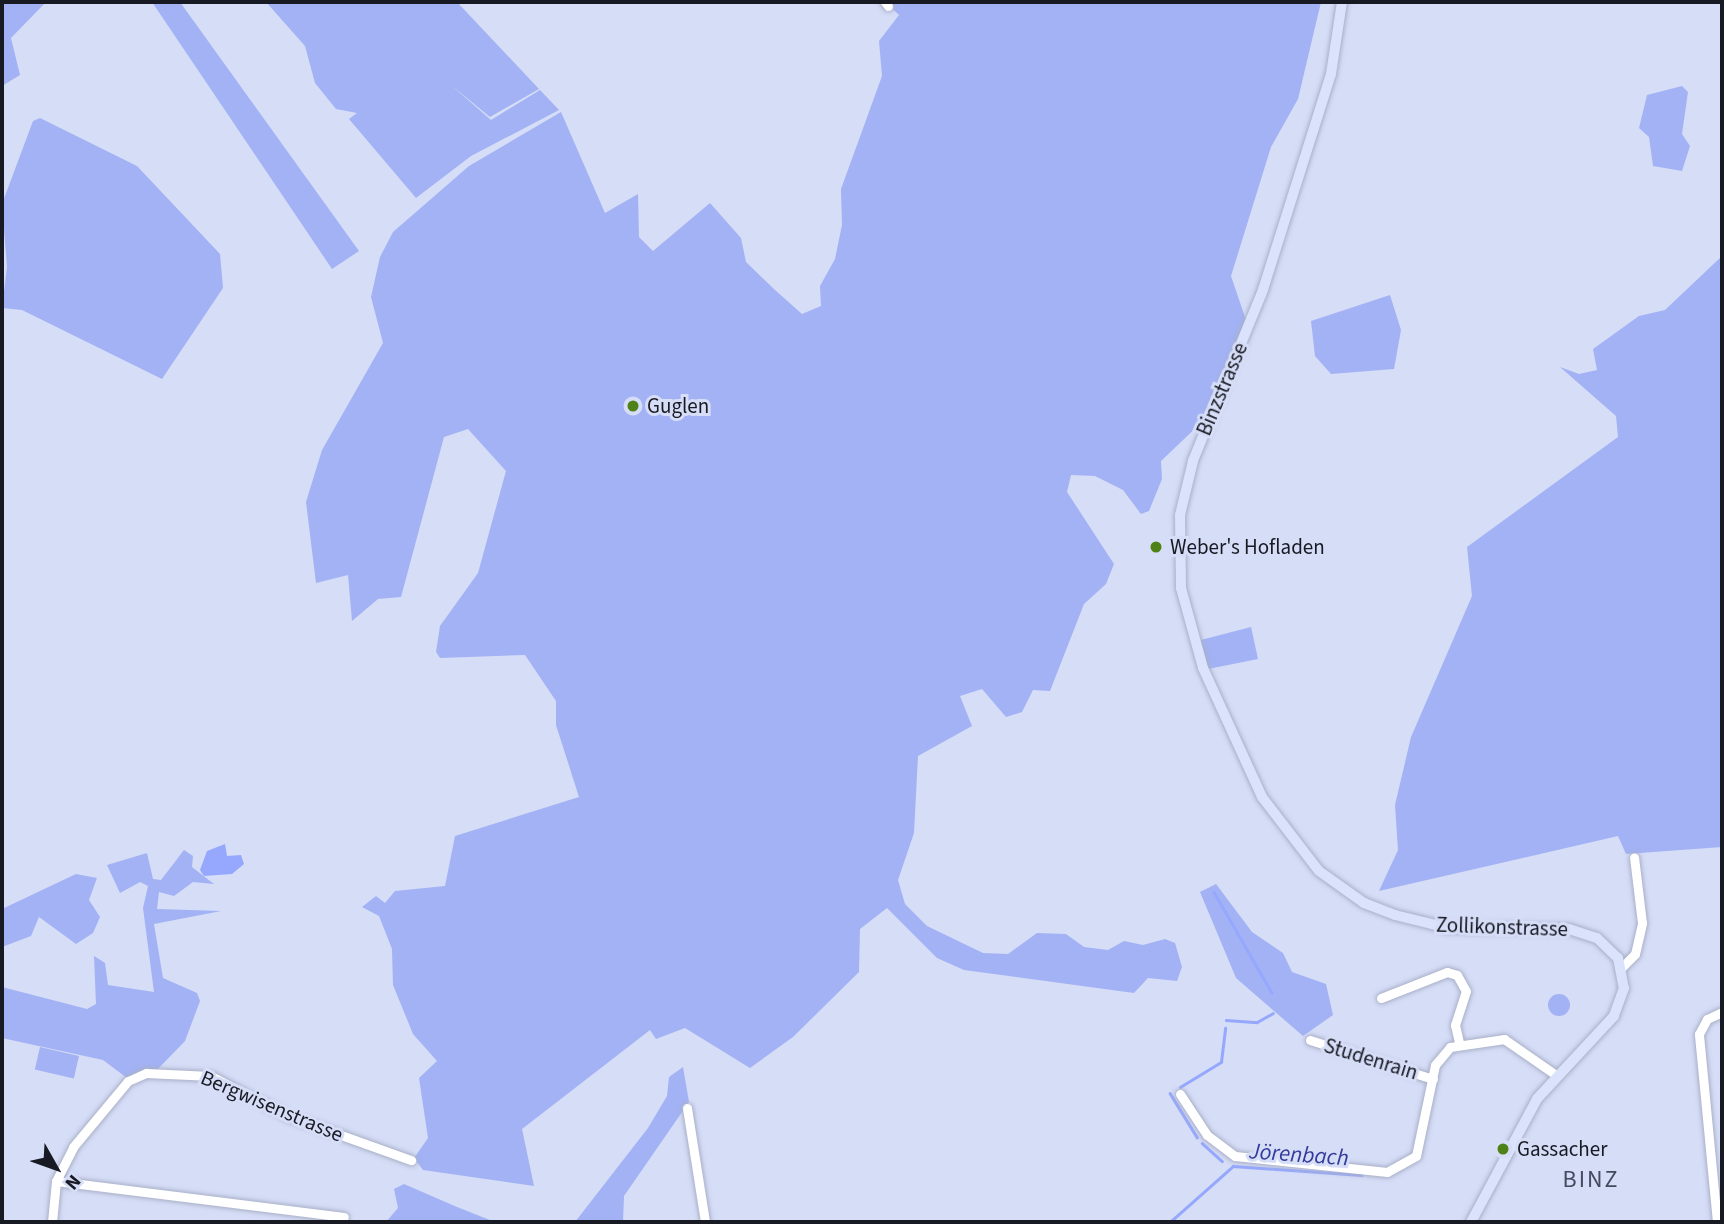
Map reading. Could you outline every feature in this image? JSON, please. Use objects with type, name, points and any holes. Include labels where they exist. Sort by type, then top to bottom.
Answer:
[{"type":"main road","name":"Binzstrasse","points":[[1253,774],[1188,626],[1179,572],[1180,514],[1192,461],[1258,302],[1323,101],[1342,2]]},
{"type":"main road","name":"Zollikonstrasse","points":[[1253,774],[1306,858],[1364,903],[1439,927],[1578,931],[1605,943],[1622,967]]},
{"type":"main road","points":[[1471,1222],[1518,1130],[1556,1075],[1614,1016],[1624,988],[1622,967]]},
{"type":"street","points":[[1622,967],[1634,954],[1642,923],[1634,857]]},
{"type":"street","points":[[1381,998],[1447,972],[1457,975],[1466,991],[1455,1025],[1459,1042]]},
{"type":"street","points":[[1717,1222],[1699,1034],[1707,1019],[1722,1012]]},
{"type":"street","name":"Studenrain","points":[[1310,1040],[1433,1079]]},
{"type":"street","points":[[1180,1094],[1207,1135],[1235,1156],[1387,1172],[1416,1156],[1438,1059],[1459,1042],[1512,1041],[1556,1075]]},
{"type":"street","name":"Bergwisenstrasse","points":[[52,1222],[56,1181],[73,1147],[125,1083],[146,1073],[211,1076],[288,1116],[411,1160]]},
{"type":"street","points":[[687,1108],[705,1222]]},
{"type":"street","points":[[56,1181],[344,1217]]},
{"type":"shaded area","points":[[2,2],[46,2],[11,38],[20,75],[2,86]]},
{"type":"shaded area","points":[[152,2],[180,2],[359,251],[332,269]]},
{"type":"shaded area","points":[[266,2],[457,2],[539,89],[490,117],[451,85],[491,120],[540,90],[559,110],[471,156],[416,198],[349,119],[357,113],[336,109],[315,83],[305,46]]},
{"type":"shaded area","points":[[885,2],[1321,2],[1298,99],[1271,147],[1231,276],[1246,320],[1202,422],[1161,461],[1162,479],[1149,511],[1141,514],[1123,490],[1095,476],[1071,475],[1067,492],[1114,564],[1106,584],[1084,604],[1050,691],[1033,690],[1022,712],[1006,717],[982,689],[960,696],[972,726],[918,756],[914,833],[898,880],[905,904],[927,926],[983,953],[1008,954],[1037,933],[1066,934],[1084,947],[1108,950],[1124,941],[1143,945],[1165,939],[1175,943],[1182,967],[1177,981],[1148,978],[1134,993],[964,970],[937,958],[887,908],[860,929],[859,972],[793,1037],[750,1068],[685,1028],[656,1039],[650,1030],[522,1129],[534,1186],[423,1170],[414,1158],[428,1138],[419,1078],[437,1061],[413,1034],[393,985],[392,949],[379,916],[362,907],[376,896],[385,903],[395,891],[445,886],[455,836],[579,797],[556,725],[556,701],[525,655],[440,658],[436,652],[440,626],[478,573],[506,471],[468,429],[444,437],[401,597],[378,599],[352,621],[348,575],[316,583],[306,502],[322,450],[383,343],[371,297],[380,257],[393,232],[469,166],[561,112],[605,213],[638,194],[639,237],[653,251],[710,203],[741,238],[746,262],[775,290],[802,314],[821,306],[820,286],[835,259],[842,225],[841,189],[882,76],[879,41],[899,15]]},
{"type":"shaded area","points":[[1682,86],[1688,92],[1682,134],[1690,146],[1682,171],[1653,166],[1649,137],[1639,128],[1647,95]]},
{"type":"shaded area","points":[[40,118],[137,166],[220,254],[223,288],[162,379],[22,310],[2,308],[7,267],[2,204],[33,121]]},
{"type":"shaded area","points":[[1722,256],[1722,847],[1626,854],[1618,836],[1379,891],[1398,850],[1395,805],[1411,737],[1472,596],[1467,547],[1618,437],[1616,416],[1560,367],[1579,374],[1597,370],[1593,349],[1639,316],[1665,310]]},
{"type":"shaded area","points":[[1390,295],[1401,330],[1394,369],[1331,374],[1315,356],[1311,321]]},
{"type":"shaded area","points":[[1251,627],[1258,659],[1208,669],[1197,641]]},
{"type":"shaded area","points":[[225,844],[227,856],[241,855],[244,864],[232,874],[204,876],[200,870],[207,851]]},
{"type":"shaded area","points":[[184,850],[193,856],[192,867],[214,884],[193,882],[174,896],[159,892],[157,909],[221,911],[154,924],[163,978],[197,993],[200,1001],[185,1041],[156,1071],[127,1078],[103,1060],[2,1038],[2,987],[87,1009],[96,1004],[94,956],[105,963],[108,985],[154,992],[143,908],[148,886],[140,882],[120,893],[107,865],[147,853],[153,879],[161,880]]},
{"type":"shaded area","points":[[76,874],[97,878],[89,900],[100,917],[93,933],[76,944],[39,917],[31,936],[2,947],[2,909]]},
{"type":"shaded area","points":[[1216,884],[1252,932],[1283,953],[1292,972],[1326,984],[1333,1015],[1303,1036],[1236,978],[1200,892]]},
{"type":"shaded area","points":[[1559,994],[1567,997],[1570,1005],[1567,1013],[1559,1016],[1551,1013],[1548,1005],[1551,997]]},
{"type":"shaded area","points":[[40,1047],[79,1056],[74,1078],[35,1069]]},
{"type":"shaded area","points":[[683,1067],[689,1102],[624,1196],[623,1222],[575,1222],[648,1128],[667,1096],[669,1077]]},
{"type":"shaded area","points":[[404,1184],[495,1222],[386,1222],[398,1208],[394,1189]]},
{"type":"waterway","points":[[1214,892],[1272,993]]},
{"type":"waterway","name":"Jörenbach","points":[[1226,1020],[1257,1022],[1273,1013]]},
{"type":"waterway","name":"Jörenbach","points":[[1180,1087],[1221,1062],[1225,1028]]},
{"type":"waterway","name":"Jörenbach","points":[[1170,1093],[1197,1137]]},
{"type":"waterway","name":"Jörenbach","points":[[1202,1143],[1222,1161]]},
{"type":"waterway","name":"Jörenbach","points":[[1170,1222],[1233,1166],[1362,1175]]},
{"type":"place","name":"Guglen","points":[[633,406]]},
{"type":"place","name":"Weber's Hofladen","points":[[1156,547]]},
{"type":"place","name":"Gassacher","points":[[1503,1149]]},
{"type":"district","name":"BINZ","points":[[1591,1180]]}]
